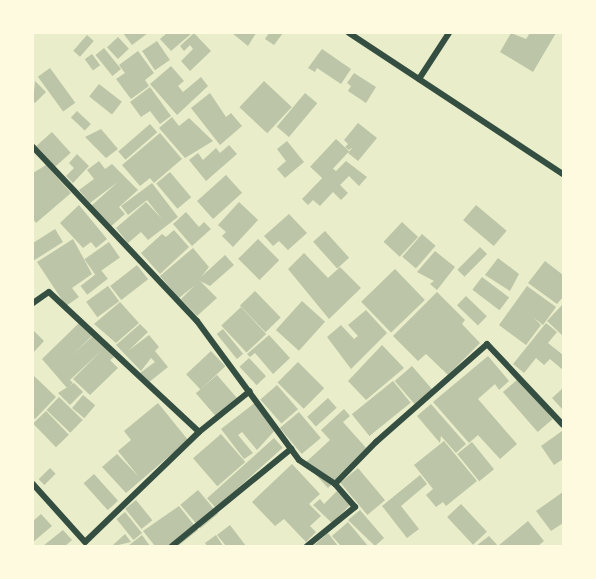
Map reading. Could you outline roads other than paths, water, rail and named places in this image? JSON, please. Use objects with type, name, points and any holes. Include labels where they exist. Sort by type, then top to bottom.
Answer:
[{"type":"street","points":[[349,33],[563,174]]},
{"type":"street","points":[[419,79],[449,33]]},
{"type":"street","points":[[33,147],[197,321],[299,460],[335,484],[355,507],[307,546]]},
{"type":"street","points":[[33,303],[49,292],[199,432]]},
{"type":"street","points":[[335,484],[376,442],[487,344],[563,425]]},
{"type":"street","points":[[33,484],[85,542],[199,432],[250,391]]},
{"type":"street","points":[[172,546],[291,449]]}]
